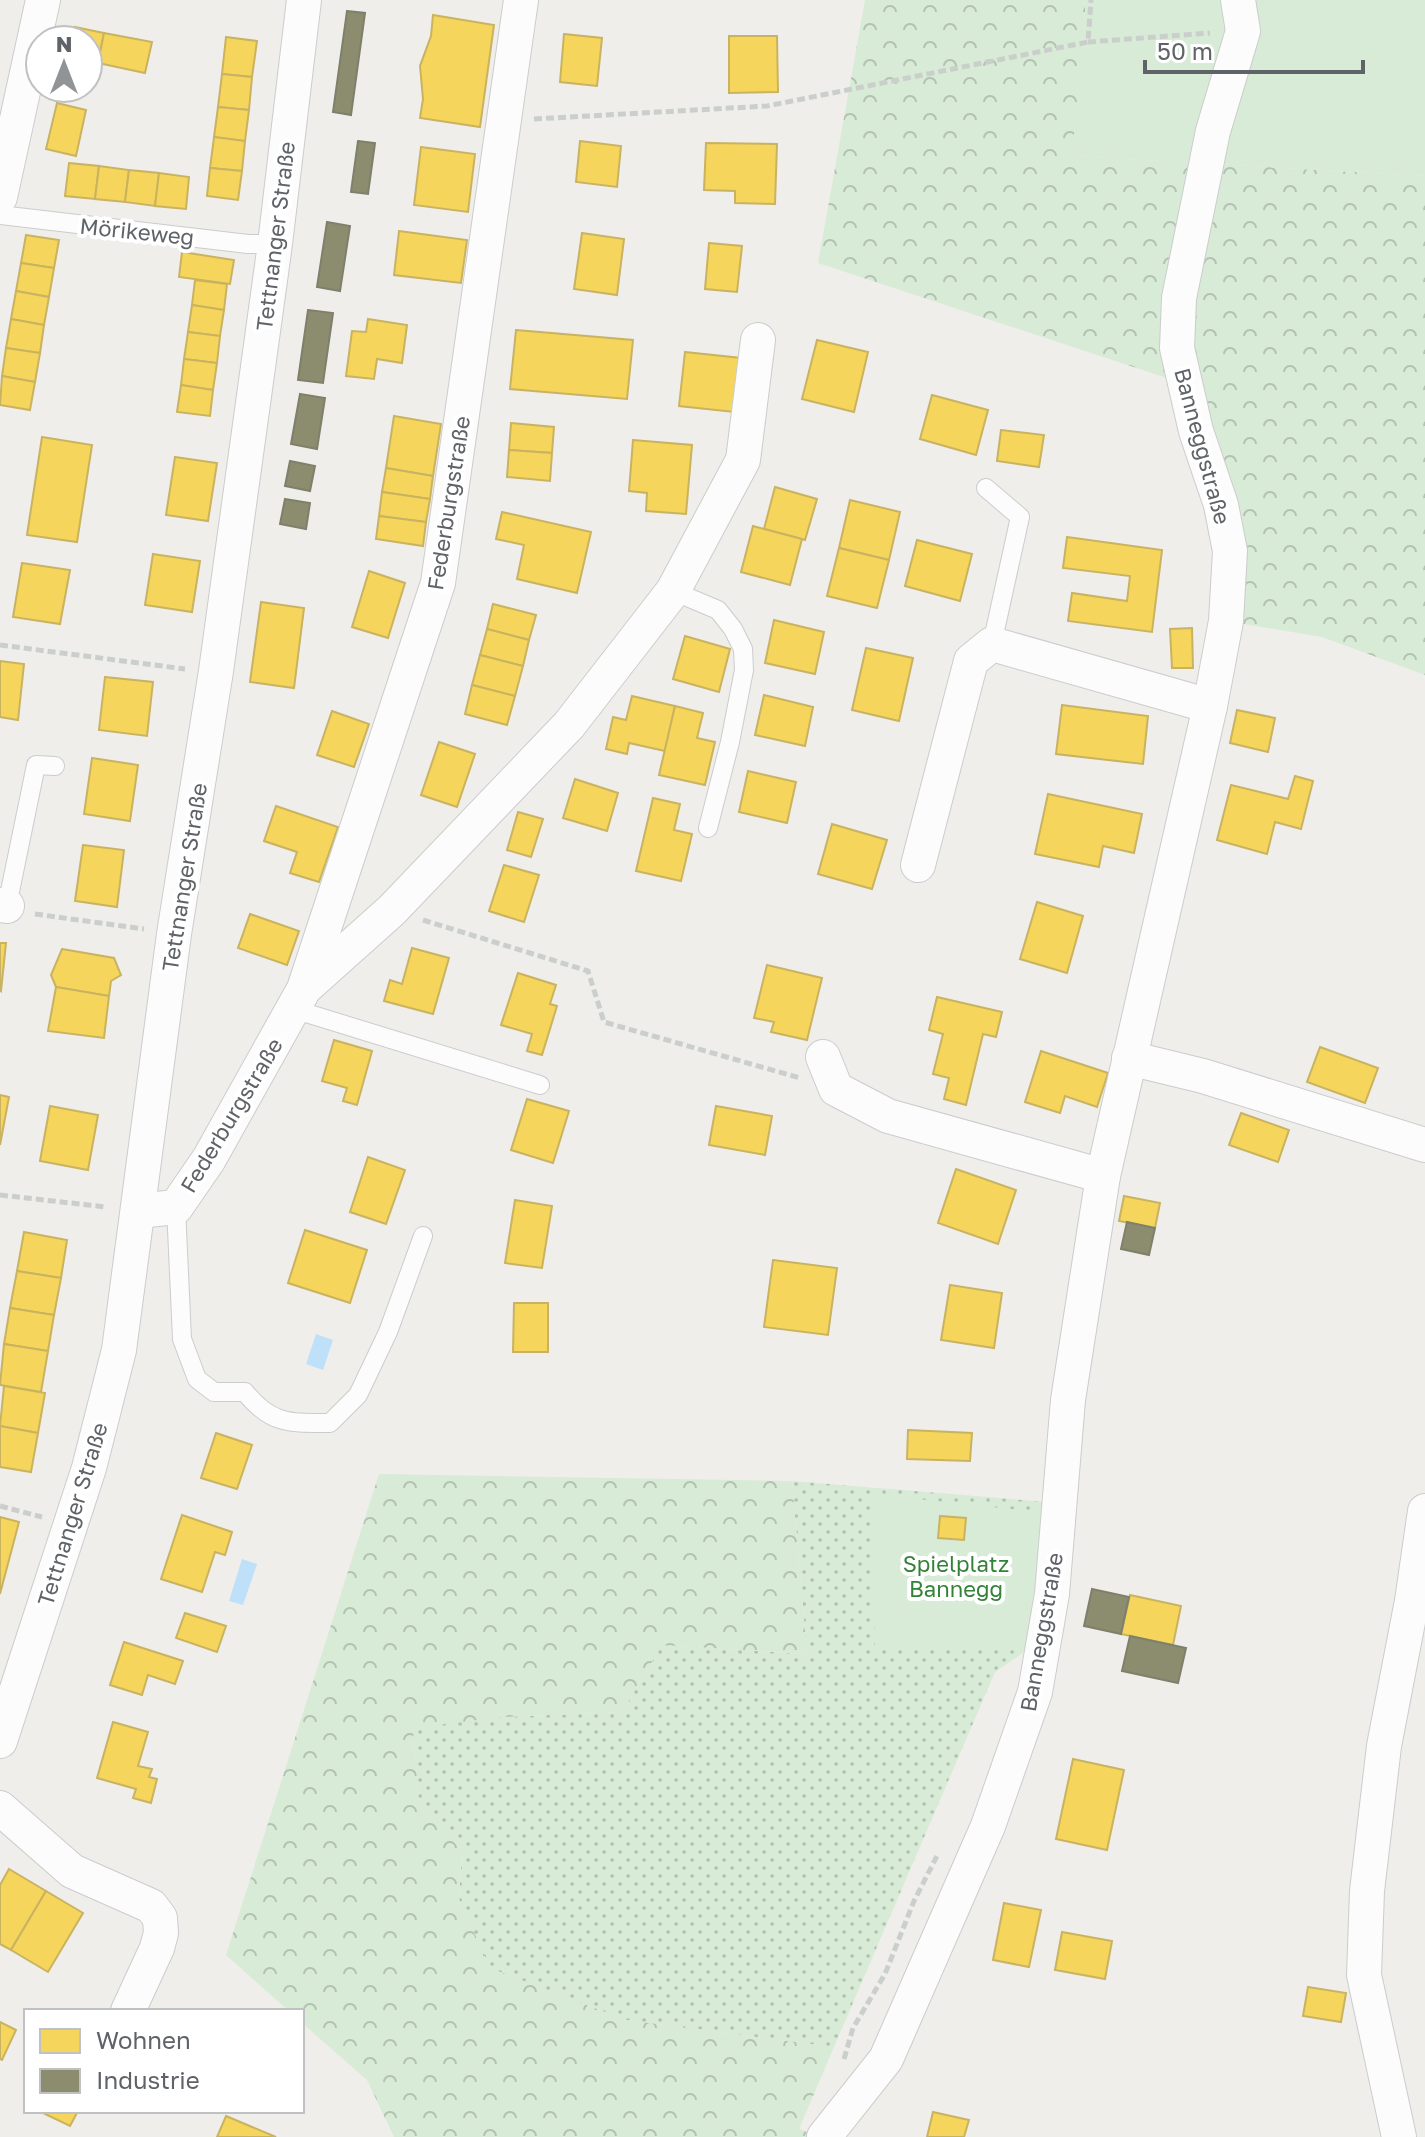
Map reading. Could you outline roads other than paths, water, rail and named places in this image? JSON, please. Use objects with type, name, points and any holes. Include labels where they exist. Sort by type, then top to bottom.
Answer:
[{"type":"street","points":[[0,197],[43,0]]},
{"type":"street","name":"Tettnanger Straße","points":[[0,1741],[89,1468],[119,1350],[174,934],[216,671],[275,244],[304,0]]},
{"type":"street","name":"Federburgstraße","points":[[138,1211],[176,1207],[209,1159],[299,999],[438,583],[521,0]]},
{"type":"street","name":"Banneggstraße","points":[[824,2137],[886,2059],[988,1826],[1035,1692],[1052,1594],[1068,1400],[1103,1176],[1210,706],[1226,621],[1230,551],[1221,505],[1196,431],[1177,348],[1179,298],[1240,15]]},
{"type":"street","name":"Federburgstraße","points":[[299,999],[392,910],[569,725],[673,591],[743,460],[758,340]]},
{"type":"street","points":[[918,865],[971,661],[992,644],[1210,706]]},
{"type":"street","points":[[823,1057],[836,1089],[888,1116],[1103,1176]]},
{"type":"street","points":[[1129,1058],[1203,1076],[1425,1145]]},
{"type":"street","points":[[1399,2137],[1364,1975],[1367,1891],[1384,1746],[1412,1601],[1425,1511]]},
{"type":"street","points":[[0,1808],[72,1871],[151,1906],[160,1918],[161,1933],[157,1948],[129,2009]]},
{"type":"lane","name":"Mörikeweg","points":[[0,215],[248,244],[275,244]]},
{"type":"lane","points":[[986,488],[1020,517],[992,644]]},
{"type":"lane","points":[[673,591],[718,610],[743,649],[744,670],[730,742],[708,828]]},
{"type":"lane","points":[[4,905],[36,765],[55,766]]},
{"type":"lane","points":[[299,999],[540,1085]]},
{"type":"lane","points":[[176,1207],[182,1339],[197,1379],[214,1392],[245,1392],[258,1408],[286,1423],[330,1423],[358,1395],[388,1332],[423,1236]]},
{"type":"water","points":[[316,1334],[333,1340],[323,1370],[306,1364]]},
{"type":"water","points":[[242,1559],[257,1564],[243,1605],[229,1601]]},
{"type":"park label","name":"Spielplatz Bannegg","points":[[956,1576]]}]
